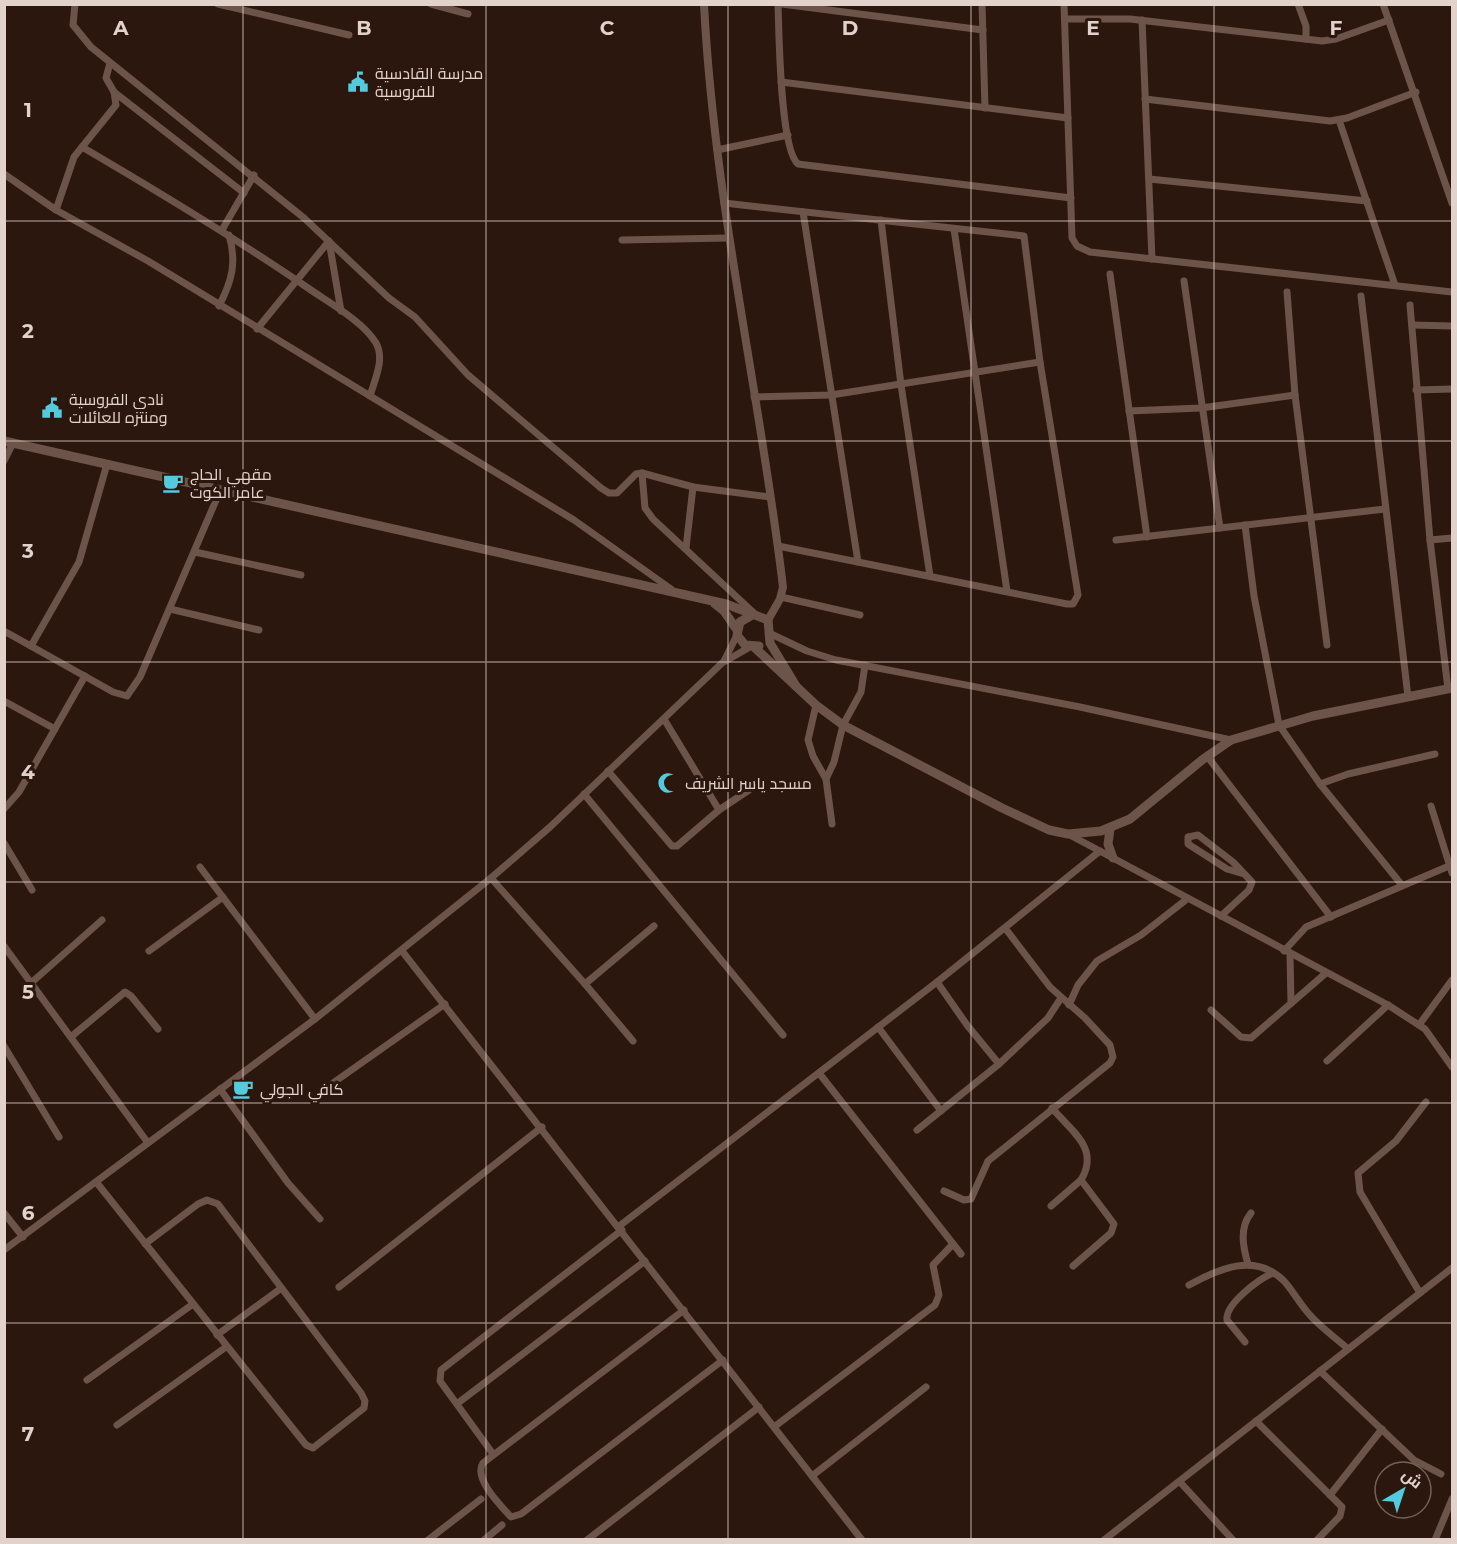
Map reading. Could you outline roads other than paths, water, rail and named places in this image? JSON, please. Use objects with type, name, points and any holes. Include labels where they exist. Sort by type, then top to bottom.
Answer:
[{"type":"main road","points":[[9,442],[708,599],[768,620],[768,635],[777,657],[796,686]]},
{"type":"main road","points":[[708,599],[724,611],[742,642],[752,647],[816,705],[843,725],[1017,815],[1049,830],[1068,834],[1110,829],[1138,813],[1231,740],[1279,725],[1450,688]]},
{"type":"main road","points":[[737,632],[743,618],[754,616]]},
{"type":"main road","points":[[752,647],[762,644],[768,635]]},
{"type":"main road","points":[[1110,829],[1108,844],[1113,858]]},
{"type":"street","points":[[75,4],[71,19],[75,30],[110,63],[254,175],[389,298],[415,317],[468,375],[593,482],[609,493],[617,493],[636,474],[642,473],[693,487],[770,497]]},
{"type":"street","points":[[218,4],[349,35]]},
{"type":"street","points":[[431,4],[468,14]]},
{"type":"street","points":[[704,4],[724,203],[783,587],[781,597],[768,620]]},
{"type":"street","points":[[983,30],[780,4],[781,82],[791,156],[801,165],[1071,198]]},
{"type":"street","points":[[982,4],[985,108]]},
{"type":"street","points":[[1064,4],[1072,238],[1077,246],[1090,252],[1452,292]]},
{"type":"street","points":[[1298,4],[1306,26],[1306,39]]},
{"type":"street","points":[[1383,4],[1416,92],[1452,203]]},
{"type":"street","points":[[1065,19],[1142,20],[1306,39],[1336,39],[1389,20]]},
{"type":"street","points":[[1142,20],[1152,259]]},
{"type":"street","points":[[56,210],[74,157],[116,105],[114,92],[106,78],[110,63]]},
{"type":"street","points":[[781,82],[1068,118]]},
{"type":"street","points":[[114,92],[244,193]]},
{"type":"street","points":[[1145,99],[1320,120],[1339,120],[1416,92]]},
{"type":"street","points":[[1339,120],[1395,285]]},
{"type":"street","points":[[717,150],[788,135]]},
{"type":"street","points":[[82,147],[222,230],[341,310],[377,343],[381,358],[370,396]]},
{"type":"street","points":[[4,174],[56,210],[148,261],[574,519],[671,590]]},
{"type":"street","points":[[222,230],[254,175]]},
{"type":"street","points":[[1149,179],[1367,201]]},
{"type":"street","points":[[724,203],[1024,236],[1040,362],[1078,595],[1073,604],[778,546]]},
{"type":"street","points":[[803,212],[858,562]]},
{"type":"street","points":[[882,220],[901,385],[930,576]]},
{"type":"street","points":[[954,229],[1006,591]]},
{"type":"street","points":[[219,306],[234,270],[234,254],[229,235]]},
{"type":"street","points":[[622,240],[729,238]]},
{"type":"street","points":[[257,329],[328,241]]},
{"type":"street","points":[[328,241],[341,310]]},
{"type":"street","points":[[1110,274],[1147,537]]},
{"type":"street","points":[[1184,281],[1220,528]]},
{"type":"street","points":[[1287,292],[1295,395],[1327,645]]},
{"type":"street","points":[[1361,296],[1408,697]]},
{"type":"street","points":[[1410,305],[1430,540],[1450,688]]},
{"type":"street","points":[[1412,325],[1452,326]]},
{"type":"street","points":[[754,398],[831,395],[1040,362]]},
{"type":"street","points":[[1416,390],[1452,389]]},
{"type":"street","points":[[1129,411],[1201,408],[1295,395]]},
{"type":"street","points":[[4,460],[9,442]]},
{"type":"street","points":[[31,646],[79,562],[107,464]]},
{"type":"street","points":[[642,473],[645,508],[653,519],[686,548],[754,616]]},
{"type":"street","points":[[686,548],[693,487]]},
{"type":"street","points":[[4,631],[120,695],[129,695],[170,609],[220,491]]},
{"type":"street","points":[[1116,540],[1385,508]]},
{"type":"street","points":[[1245,525],[1254,596],[1279,725],[1320,784],[1401,884]]},
{"type":"street","points":[[1430,540],[1452,538]]},
{"type":"street","points":[[195,552],[301,575]]},
{"type":"street","points":[[781,597],[860,615]]},
{"type":"street","points":[[170,609],[259,630]]},
{"type":"street","points":[[722,663],[737,632]]},
{"type":"street","points":[[768,635],[815,654],[1231,740]]},
{"type":"street","points":[[4,1251],[315,1019],[402,951],[491,878],[584,794],[722,663],[752,647]]},
{"type":"street","points":[[826,780],[834,762],[843,725],[861,692],[866,665]]},
{"type":"street","points":[[4,809],[19,792],[85,676]]},
{"type":"street","points":[[4,701],[55,729]]},
{"type":"street","points":[[816,705],[808,740],[813,756],[826,780],[832,824]]},
{"type":"street","points":[[664,719],[719,810]]},
{"type":"street","points":[[1320,784],[1348,774],[1435,754]]},
{"type":"street","points":[[1208,756],[1331,917]]},
{"type":"street","points":[[608,771],[672,846],[677,846],[719,810],[749,790]]},
{"type":"street","points":[[584,794],[783,1035]]},
{"type":"street","points":[[1291,1003],[1287,952],[1306,927],[1401,884],[1451,870],[1431,806]]},
{"type":"street","points":[[1068,834],[1388,1005],[1419,1025],[1452,1067]]},
{"type":"street","points":[[1221,916],[1252,886],[1252,882],[1244,874],[1198,835],[1188,837],[1188,844],[1198,851],[1227,869],[1244,874]]},
{"type":"street","points":[[4,843],[32,890]]},
{"type":"street","points":[[493,1454],[440,1381],[439,1376],[445,1366],[937,982],[1100,851]]},
{"type":"street","points":[[200,867],[315,1019]]},
{"type":"street","points":[[491,878],[633,1041]]},
{"type":"street","points":[[149,951],[224,897]]},
{"type":"street","points":[[1069,1005],[1078,985],[1097,961],[1141,935],[1187,899]]},
{"type":"street","points":[[31,983],[102,920]]},
{"type":"street","points":[[585,984],[654,926]]},
{"type":"street","points":[[944,1191],[964,1200],[971,1199],[988,1161],[1110,1063],[1113,1057],[1110,1045],[1042,979],[1005,928]]},
{"type":"street","points":[[4,946],[148,1143]]},
{"type":"street","points":[[402,951],[542,1127],[862,1539]]},
{"type":"street","points":[[1211,1010],[1241,1037],[1248,1039],[1326,973]]},
{"type":"street","points":[[1419,1025],[1452,980]]},
{"type":"street","points":[[937,982],[967,1025],[999,1064]]},
{"type":"street","points":[[72,1036],[125,992],[131,996],[158,1029]]},
{"type":"street","points":[[917,1130],[999,1064],[1048,1018],[1061,998]]},
{"type":"street","points":[[333,1083],[445,1004]]},
{"type":"street","points":[[1327,1061],[1388,1005]]},
{"type":"street","points":[[878,1027],[941,1112]]},
{"type":"street","points":[[4,1046],[59,1137]]},
{"type":"street","points":[[819,1073],[962,1254]]},
{"type":"street","points":[[220,1089],[288,1183],[320,1219]]},
{"type":"street","points":[[1420,1293],[1360,1192],[1358,1181],[1363,1167],[1396,1141],[1426,1102]]},
{"type":"street","points":[[1052,1108],[1087,1149],[1088,1164],[1081,1180],[1052,1206]]},
{"type":"street","points":[[339,1287],[542,1127]]},
{"type":"street","points":[[1073,1266],[1114,1228],[1111,1220],[1081,1180]]},
{"type":"street","points":[[97,1183],[226,1347],[306,1445],[313,1448],[360,1412],[365,1401],[361,1393],[214,1201],[207,1200],[198,1204],[145,1244]]},
{"type":"street","points":[[1248,1264],[1243,1230],[1251,1212]]},
{"type":"street","points":[[4,1213],[23,1237]]},
{"type":"street","points":[[774,1427],[935,1305],[939,1295],[933,1265],[953,1244]]},
{"type":"street","points":[[458,1404],[645,1261]]},
{"type":"street","points":[[1189,1285],[1226,1267],[1248,1264],[1273,1273],[1283,1280],[1311,1317],[1348,1349]]},
{"type":"street","points":[[1104,1539],[1452,1268]]},
{"type":"street","points":[[1245,1342],[1227,1320],[1228,1312],[1256,1281],[1273,1273]]},
{"type":"street","points":[[217,1335],[280,1289]]},
{"type":"street","points":[[87,1380],[193,1304]]},
{"type":"street","points":[[684,1310],[493,1454],[481,1466],[479,1474],[505,1509],[516,1517],[723,1360]]},
{"type":"street","points":[[117,1425],[226,1347]]},
{"type":"street","points":[[1320,1371],[1414,1460],[1441,1473]]},
{"type":"street","points":[[812,1476],[926,1387]]},
{"type":"street","points":[[587,1539],[759,1407]]},
{"type":"street","points":[[1256,1421],[1341,1504],[1342,1513],[1317,1539]]},
{"type":"street","points":[[1330,1495],[1382,1429]]},
{"type":"street","points":[[1180,1482],[1233,1539]]},
{"type":"street","points":[[428,1539],[481,1499]]},
{"type":"street","points":[[1436,1539],[1452,1499]]},
{"type":"street","points":[[484,1539],[502,1525]]},
{"type":"place","name":"مدرسة القادسية للفروسية","points":[[358,82]]},
{"type":"place","name":"نادي الفروسية ومنتزه للعائلات","points":[[52,408]]},
{"type":"place","name":"مقهي الحاج عامر الكوت","points":[[173,483]]},
{"type":"place","name":"مسجد ياسر الشريف","points":[[668,783]]},
{"type":"place","name":"كافي الجولي","points":[[243,1089]]}]
